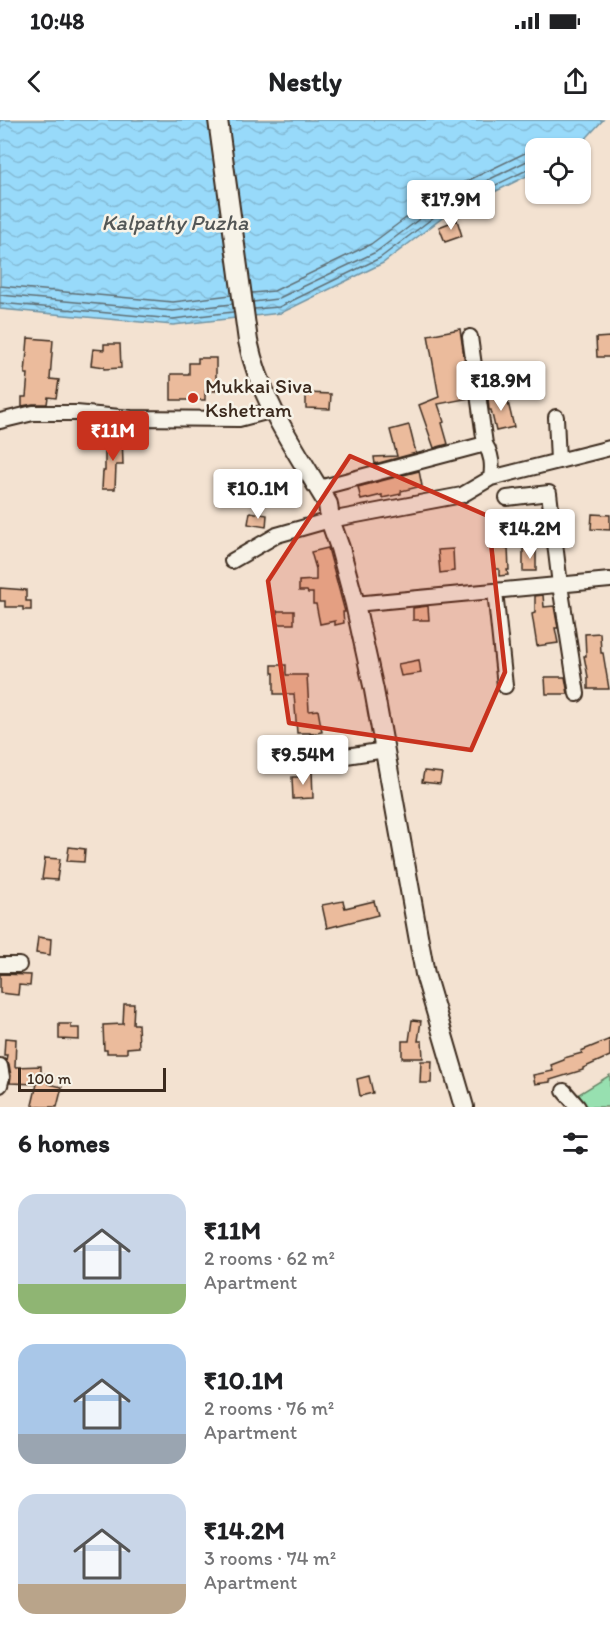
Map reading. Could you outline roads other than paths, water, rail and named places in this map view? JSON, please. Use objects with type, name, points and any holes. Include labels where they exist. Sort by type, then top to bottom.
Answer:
[{"type":"main road","points":[[218,120],[248,341],[253,362],[266,396],[328,504],[330,520],[355,604],[385,750],[425,975],[464,1107]]},
{"type":"street","points":[[470,337],[485,444],[490,451],[492,466],[490,478]]},
{"type":"street","points":[[0,421],[33,413],[76,413],[131,418],[240,419],[274,410]]},
{"type":"street","points":[[556,417],[558,461]]},
{"type":"street","points":[[319,488],[485,444]]},
{"type":"street","points":[[232,561],[277,535],[330,520],[462,495],[490,478],[610,448]]},
{"type":"street","points":[[507,498],[549,493],[577,694]]},
{"type":"street","points":[[355,604],[610,580]]},
{"type":"street","points":[[495,591],[505,686]]},
{"type":"street","points":[[301,763],[385,750]]},
{"type":"street","points":[[0,965],[19,965]]},
{"type":"street","points":[[0,1066],[2,1077],[0,1085]]},
{"type":"street","points":[[564,1091],[578,1107]]},
{"type":"water","name":"Kalpathy Puzha","points":[[0,120],[603,120],[586,138],[525,138],[525,177],[445,216],[383,263],[281,313],[173,325],[0,309]]},
{"type":"place","name":"Mukkai Siva Kshetram","points":[[193,398]]}]
